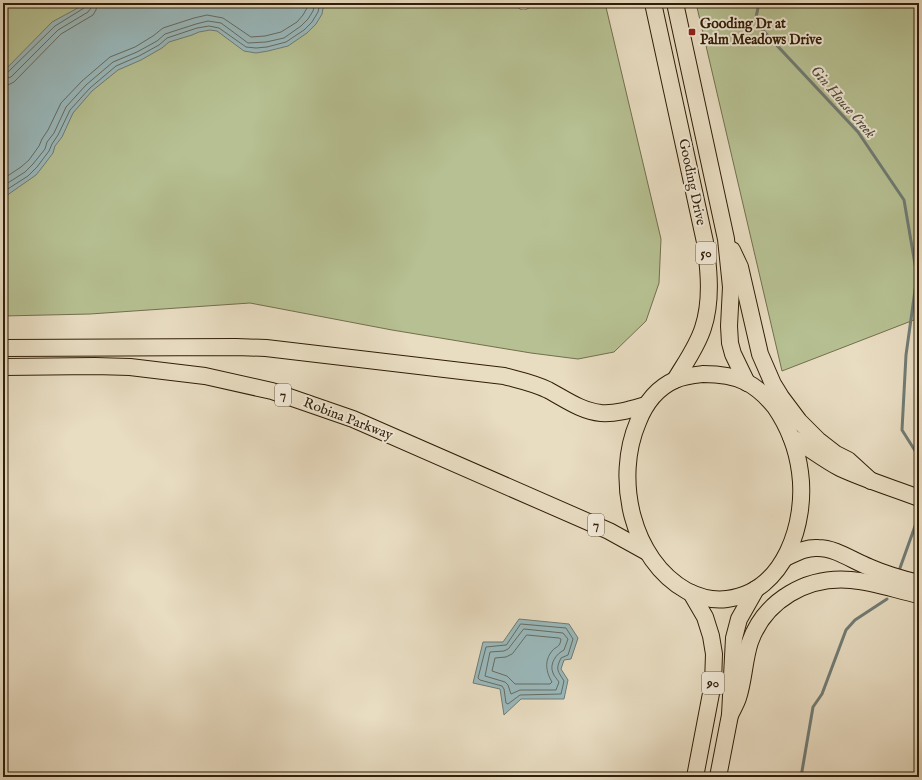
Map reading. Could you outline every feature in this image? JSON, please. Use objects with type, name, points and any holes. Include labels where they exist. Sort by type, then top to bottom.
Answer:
[{"type":"main road","name":"Gooding Drive","points":[[675,3],[726,239],[731,287],[729,326],[730,343],[734,358],[748,383]]},
{"type":"main road","name":"Gooding Drive","points":[[650,6],[705,242],[708,275],[708,306],[703,329],[694,350],[675,380]]},
{"type":"main road","points":[[726,239],[740,268],[760,354],[773,384],[798,421],[812,435],[848,460],[871,481]]},
{"type":"main road","points":[[3,348],[236,347],[298,351],[504,376],[541,387],[574,405],[600,413],[617,412],[646,405]]},
{"type":"main road","name":"Robina Parkway","points":[[3,367],[95,366],[138,368],[205,376],[272,391],[353,418],[609,530],[647,552]]},
{"type":"main road","name":"90","points":[[696,777],[713,683],[714,654],[712,636],[705,617],[691,593],[680,587],[666,576],[647,552],[635,523],[628,497],[627,470],[634,432],[646,405],[658,392],[675,380],[694,375],[714,374],[736,378],[748,383],[763,394],[771,402],[783,420],[791,437]]},
{"type":"main road","points":[[791,437],[828,462],[871,481],[919,498]]},
{"type":"main road","points":[[691,593],[706,598],[726,600],[735,598],[756,589],[770,578],[785,558],[796,529],[801,500],[800,472],[791,437]]},
{"type":"main road","points":[[785,558],[811,548],[826,549],[835,551],[869,568],[919,583]]},
{"type":"main road","name":"90","points":[[718,777],[730,715],[738,697],[747,656],[754,634],[764,616],[780,599],[809,584],[841,579],[864,582],[919,594]]},
{"type":"main road","points":[[730,715],[734,638],[739,619],[756,589]]},
{"type":"green space","points":[[3,3],[605,3],[661,239],[659,283],[646,321],[614,352],[578,359],[531,353],[392,330],[250,303],[90,314],[3,316]]},
{"type":"green space","points":[[696,3],[919,3],[919,318],[782,371]]},
{"type":"water","points":[[87,3],[324,3],[322,14],[316,24],[307,33],[288,46],[256,53],[244,51],[217,31],[210,30],[169,42],[162,48],[141,60],[118,70],[92,91],[73,113],[62,137],[55,146],[53,153],[36,175],[3,198],[3,72],[52,22]]},
{"type":"water","points":[[519,619],[569,624],[578,638],[571,659],[564,660],[561,669],[568,680],[564,699],[521,699],[504,715],[500,689],[473,683],[483,642],[503,642]]},
{"type":"waterway","name":"Gin House Creek","points":[[759,3],[755,22],[858,132],[904,200],[917,276],[906,355],[902,430],[919,457]]},
{"type":"waterway","name":"Gin House Creek","points":[[900,568],[919,515]]},
{"type":"waterway","name":"Gin House Creek","points":[[801,777],[813,707],[822,694],[846,630],[855,620],[887,599]]},
{"type":"place","name":"Gooding Dr at Palm Meadows Drive","points":[[692,32]]}]
